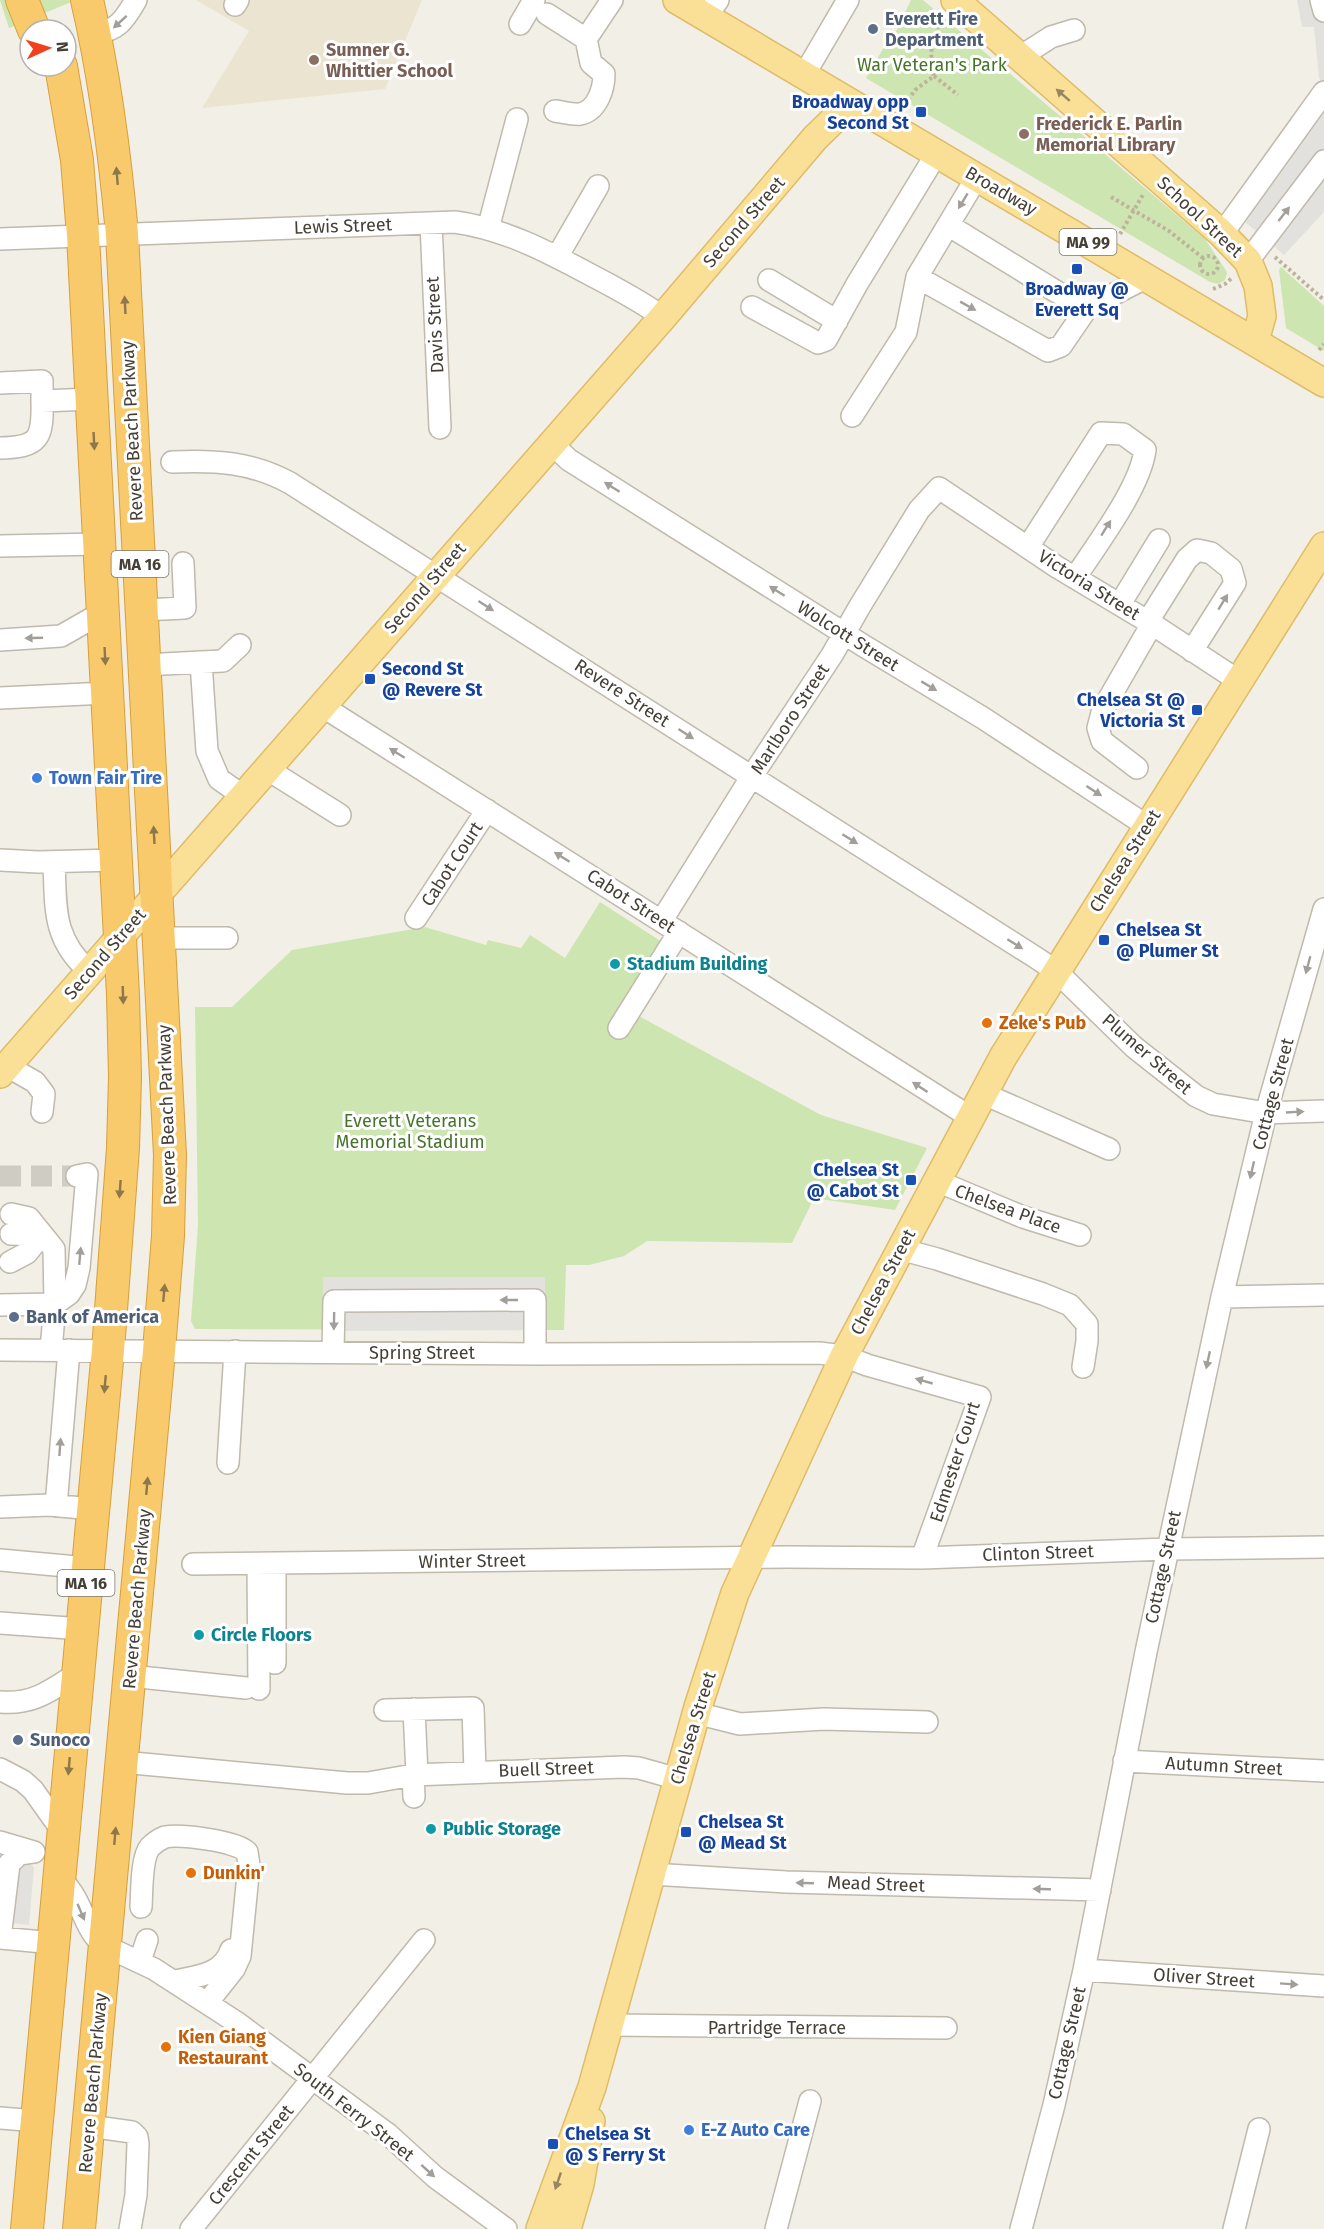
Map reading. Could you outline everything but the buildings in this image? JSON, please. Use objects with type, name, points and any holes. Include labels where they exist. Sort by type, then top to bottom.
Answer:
[{"type":"highway","points":[[22,0],[29,18]]},
{"type":"highway","points":[[44,0],[49,18]]},
{"type":"highway","name":"Revere Beach Parkway","points":[[79,2229],[159,1351],[168,1236],[170,1155],[122,234],[113,141],[87,0]]},
{"type":"highway","points":[[52,78],[77,160]]},
{"type":"highway","name":"MA 16","points":[[27,2229],[53,1942],[54,1854],[78,1673],[88,1568],[108,1350],[124,1115],[120,936],[83,236],[77,160],[63,78]]},
{"type":"main road","name":"Broadway","points":[[677,0],[712,9],[804,75],[850,104],[978,177],[1324,383]]},
{"type":"main road","name":"School Street","points":[[951,7],[1020,57],[1221,234],[1249,263],[1258,286],[1262,316],[1255,341]]},
{"type":"main road","name":"Second Street","points":[[4,1070],[663,317],[815,138],[850,104]]},
{"type":"main road","name":"Chelsea Street","points":[[540,2229],[592,2087],[696,1713],[735,1593],[844,1356],[1003,1057],[1324,546]]},
{"type":"main road","name":"Chelsea Street","points":[[567,2229],[585,2161],[592,2087]]},
{"type":"street","points":[[94,31],[107,31],[118,26],[136,0]]},
{"type":"street","points":[[586,39],[612,0]]},
{"type":"street","points":[[804,75],[848,0]]},
{"type":"street","points":[[1321,0],[1324,11]]},
{"type":"street","points":[[520,24],[541,7],[586,39],[591,63],[604,74],[604,87],[591,110],[579,114],[555,111]]},
{"type":"street","points":[[1020,57],[1051,38],[1074,30]]},
{"type":"street","points":[[1221,234],[1324,92]]},
{"type":"street","points":[[488,228],[517,119]]},
{"type":"street","points":[[752,307],[818,343],[826,340],[937,153]]},
{"type":"street","points":[[1249,263],[1324,161]]},
{"type":"street","points":[[852,416],[906,332],[917,277],[978,177]]},
{"type":"street","points":[[557,257],[598,186]]},
{"type":"street","name":"Lewis Street","points":[[0,238],[455,222],[488,228],[524,241],[643,303],[663,317]]},
{"type":"street","name":"Davis Street","points":[[431,223],[440,428]]},
{"type":"street","points":[[948,225],[1087,308]]},
{"type":"street","points":[[917,277],[1048,351],[1061,346],[1087,308],[1147,277]]},
{"type":"street","points":[[769,280],[837,321]]},
{"type":"street","points":[[0,382],[42,381],[41,427],[35,441],[24,447],[0,448]]},
{"type":"street","points":[[42,401],[92,399]]},
{"type":"street","points":[[1028,547],[1101,433],[1123,434],[1145,450],[1143,463],[1122,503],[1075,578]]},
{"type":"street","name":"Wolcott Street","points":[[552,444],[569,460],[983,718],[1146,826]]},
{"type":"street","name":"Revere Street","points":[[172,462],[203,460],[232,462],[277,476],[437,575],[1056,971]]},
{"type":"street","name":"Marlboro Street","points":[[619,1028],[670,926],[752,776],[832,655],[919,510],[939,488]]},
{"type":"street","name":"Victoria Street","points":[[939,488],[1075,578],[1239,681]]},
{"type":"street","points":[[1119,604],[1159,540]]},
{"type":"street","points":[[0,546],[99,544]]},
{"type":"street","points":[[1137,768],[1102,741],[1098,728],[1103,709],[1187,558],[1197,550],[1211,553],[1232,568],[1235,583],[1192,651]]},
{"type":"street","points":[[142,610],[185,608],[183,563]]},
{"type":"street","points":[[0,640],[61,636],[103,612]]},
{"type":"street","points":[[145,665],[223,661],[240,645]]},
{"type":"street","points":[[201,662],[207,751],[219,779],[243,796]]},
{"type":"street","points":[[0,698],[107,693]]},
{"type":"street","name":"Cabot Street","points":[[322,705],[970,1117]]},
{"type":"street","points":[[267,769],[340,815]]},
{"type":"street","name":"Cabot Court","points":[[416,918],[487,810]]},
{"type":"street","points":[[0,860],[54,862],[116,860]]},
{"type":"street","points":[[54,862],[57,911],[63,935],[70,952],[89,971]]},
{"type":"street","name":"Cottage Street","points":[[1021,2229],[1051,2115],[1084,1970],[1167,1548],[1222,1296],[1266,1113],[1323,916]]},
{"type":"street","points":[[160,938],[227,938]]},
{"type":"street","name":"Plumer Street","points":[[1056,971],[1134,1047],[1196,1096],[1213,1104],[1266,1113],[1324,1111]]},
{"type":"street","points":[[4,1070],[35,1082],[44,1094],[42,1112]]},
{"type":"street","points":[[984,1094],[1109,1149]]},
{"type":"street","points":[[0,1305],[55,1304],[69,1294],[75,1285],[79,1268],[87,1174],[77,1176]]},
{"type":"street","name":"Chelsea Place","points":[[937,1181],[1023,1217],[1080,1235]]},
{"type":"street","points":[[11,1224],[41,1235],[54,1249],[55,1304],[60,1350],[56,1506]]},
{"type":"street","points":[[10,1262],[27,1253],[41,1235]]},
{"type":"street","points":[[900,1249],[988,1275],[1070,1305],[1087,1324],[1083,1366]]},
{"type":"street","points":[[1222,1296],[1324,1295]]},
{"type":"street","points":[[333,1352],[334,1301],[535,1300],[535,1354]]},
{"type":"street","name":"Spring Street","points":[[0,1350],[535,1354],[819,1353],[844,1356]]},
{"type":"street","points":[[228,1464],[235,1351]]},
{"type":"street","name":"Edmester Court","points":[[844,1356],[867,1365],[980,1397],[922,1558]]},
{"type":"street","points":[[0,1508],[56,1506],[93,1509]]},
{"type":"street","name":"Clinton Street","points":[[751,1558],[922,1558],[1167,1548],[1324,1547]]},
{"type":"street","name":"Winter Street","points":[[193,1564],[751,1558]]},
{"type":"street","points":[[0,1560],[88,1568]]},
{"type":"street","points":[[130,1676],[253,1688],[266,1564]]},
{"type":"street","points":[[266,1564],[275,1663]]},
{"type":"street","points":[[0,1623],[82,1629]]},
{"type":"street","points":[[0,1702],[18,1703],[32,1700],[78,1673]]},
{"type":"street","points":[[385,1710],[473,1708],[475,1772]]},
{"type":"street","points":[[414,1709],[414,1797]]},
{"type":"street","points":[[696,1713],[740,1724],[824,1719],[927,1722]]},
{"type":"street","name":"Autumn Street","points":[[1124,1761],[1324,1771]]},
{"type":"street","name":"Buell Street","points":[[122,1762],[347,1784],[415,1775],[624,1767],[639,1768],[678,1779]]},
{"type":"street","points":[[0,1769],[23,1781],[33,1790],[54,1854],[88,1928],[105,1946]]},
{"type":"street","points":[[141,1907],[147,1860],[163,1838],[223,1841],[243,1848],[248,1856],[249,1865],[238,1963],[207,2003]]},
{"type":"street","points":[[0,1842],[54,1854]]},
{"type":"street","points":[[112,1873],[147,1860],[226,1851],[237,1859],[240,1868],[232,1948],[228,1958],[222,1966],[213,1971],[175,1981]]},
{"type":"street","points":[[53,1942],[0,1938],[9,1864],[19,1854],[54,1854]]},
{"type":"street","name":"Mead Street","points":[[651,1874],[786,1882],[1100,1890]]},
{"type":"street","points":[[141,1961],[147,1940]]},
{"type":"street","name":"Crescent Street","points":[[190,2229],[424,1940]]},
{"type":"street","name":"South Ferry Street","points":[[105,1946],[141,1961],[207,2003],[389,2135],[435,2177],[506,2229]]},
{"type":"street","name":"Oliver Street","points":[[1084,1970],[1324,1986]]},
{"type":"street","name":"Partridge Terrace","points":[[609,2025],[946,2028]]},
{"type":"street","points":[[776,2229],[810,2101]]},
{"type":"street","points":[[0,2118],[37,2121]]},
{"type":"street","points":[[89,2126],[132,2132],[137,2137],[136,2195],[130,2229]]},
{"type":"street","points":[[1234,2229],[1259,2129]]},
{"type":"path","points":[[951,7],[932,40],[931,57],[934,76],[958,96]]},
{"type":"path","points":[[904,105],[915,90],[934,76]]},
{"type":"path","points":[[1120,234],[1149,185]]},
{"type":"path","points":[[1111,197],[1169,231],[1203,258],[1213,256],[1218,265],[1213,273],[1202,274],[1203,258]]},
{"type":"path","points":[[1213,289],[1225,284],[1249,263],[1324,300]]},
{"type":"path","points":[[1319,350],[1324,344]]},
{"type":"shaded area","name":"Sumner G. Whittier School","points":[[196,0],[422,0],[385,89],[202,108],[249,31]]},
{"type":"shaded area","points":[[1297,0],[1324,0],[1324,85],[1319,78],[1314,27],[1302,27]]},
{"type":"shaded area","points":[[1324,107],[1324,212],[1284,255],[1244,221]]},
{"type":"shaded area","points":[[323,1277],[545,1277],[545,1330],[322,1331]]},
{"type":"shaded area","points":[[0,1843],[34,1867],[29,1925],[0,1922]]},
{"type":"green space","points":[[0,0],[76,0],[33,18],[18,18],[18,24],[9,28]]},
{"type":"green space","name":"War Veteran's Park","points":[[911,0],[923,0],[1205,239],[1227,273],[1225,280],[1218,284],[1210,282],[866,78],[887,42],[892,40]]},
{"type":"green space","points":[[1281,267],[1324,306],[1324,351],[1286,328],[1279,270]]},
{"type":"green space","name":"Everett Veterans Memorial Stadium","points":[[600,902],[676,951],[637,1015],[821,1115],[927,1148],[895,1210],[814,1198],[792,1243],[647,1241],[624,1256],[589,1265],[566,1265],[564,1330],[195,1329],[191,1321],[198,1225],[195,1007],[232,1007],[292,950],[425,927],[486,945],[488,940],[521,948],[530,935],[565,958]]},
{"type":"tunnel","points":[[0,1176],[77,1176]]},
{"type":"place","name":"Everett Fire Department","points":[[873,29]]},
{"type":"place","name":"Sumner G. Whittier School","points":[[314,60]]},
{"type":"place","name":"Broadway opp Second St","points":[[921,112]]},
{"type":"place","name":"Frederick E. Parlin Memorial Library","points":[[1024,134]]},
{"type":"place","name":"Broadway @ Everett Sq","points":[[1077,269]]},
{"type":"place","name":"Second St @ Revere St","points":[[370,679]]},
{"type":"place","name":"Chelsea St @ Victoria St","points":[[1197,710]]},
{"type":"place","name":"Town Fair Tire","points":[[37,778]]},
{"type":"place","name":"Chelsea St @ Plumer St","points":[[1104,940]]},
{"type":"place","name":"Stadium Building","points":[[615,964]]},
{"type":"place","name":"Zeke's Pub","points":[[987,1023]]},
{"type":"place","name":"Chelsea St @ Cabot St","points":[[911,1180]]},
{"type":"place","name":"Bank of America","points":[[14,1317]]},
{"type":"place","name":"Circle Floors","points":[[199,1635]]},
{"type":"place","name":"Sunoco","points":[[18,1740]]},
{"type":"place","name":"Public Storage","points":[[431,1829]]},
{"type":"place","name":"Chelsea St @ Mead St","points":[[686,1832]]},
{"type":"place","name":"Dunkin'","points":[[191,1873]]},
{"type":"place","name":"Kien Giang Restaurant","points":[[166,2047]]},
{"type":"place","name":"E-Z Auto Care","points":[[689,2130]]},
{"type":"place","name":"Chelsea St @ S Ferry St","points":[[553,2144]]}]
